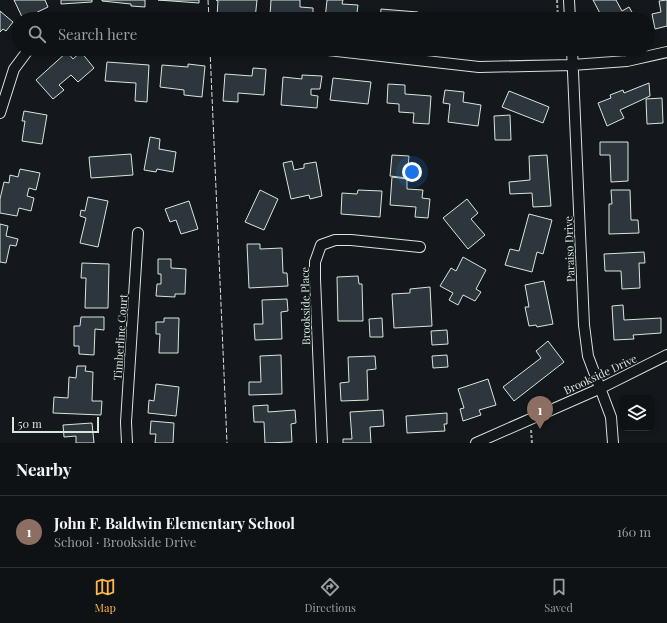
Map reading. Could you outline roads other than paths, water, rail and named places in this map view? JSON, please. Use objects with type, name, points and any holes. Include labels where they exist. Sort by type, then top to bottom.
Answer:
[{"type":"street","points":[[570,0],[570,12]]},
{"type":"street","points":[[655,54],[667,52]]},
{"type":"street","points":[[0,113],[14,69],[24,56]]},
{"type":"street","points":[[381,56],[479,67],[572,65],[628,60],[648,56]]},
{"type":"street","name":"Paraiso Drive","points":[[572,56],[584,325],[588,356],[611,417],[613,443]]},
{"type":"street","name":"Timberline Court","points":[[126,443],[138,233]]},
{"type":"street","name":"Brookside Place","points":[[322,443],[315,279],[315,262],[321,245],[335,240],[351,240],[420,247]]},
{"type":"street","name":"Brookside Drive","points":[[476,443],[601,388],[667,355]]},
{"type":"place","name":"John F. Baldwin Elementary School","points":[[540,429]]}]
